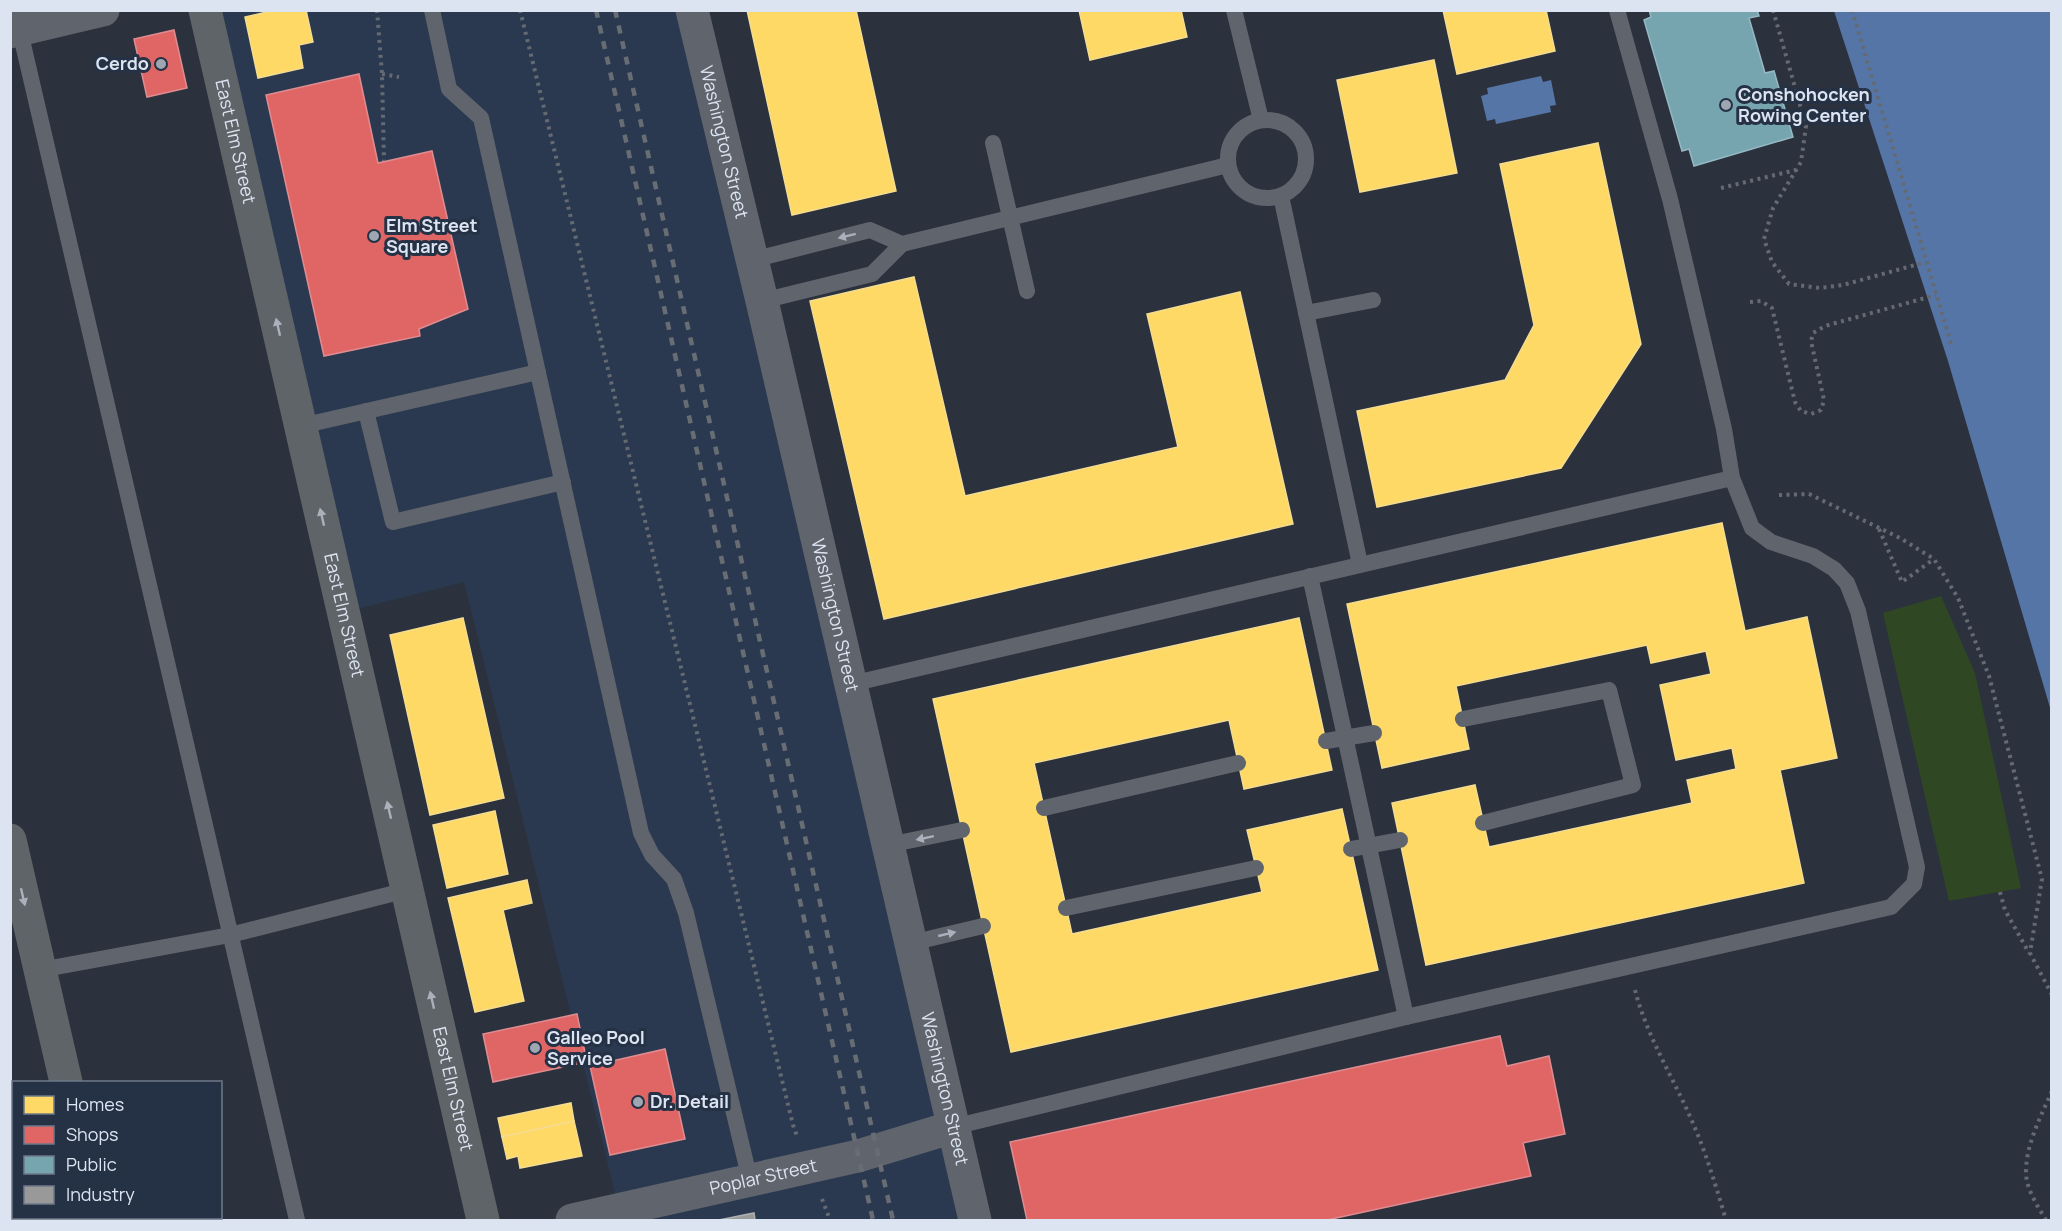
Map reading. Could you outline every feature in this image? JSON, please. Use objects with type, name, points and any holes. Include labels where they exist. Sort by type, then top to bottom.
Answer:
[{"type":"main road","name":"East Elm Street","points":[[205,10],[483,1221]]},
{"type":"main road","points":[[10,840],[66,1081]]},
{"type":"street","points":[[15,24],[103,10]]},
{"type":"street","name":"Washington Street","points":[[692,10],[762,301],[975,1221]]},
{"type":"street","name":"Poplar Street","points":[[572,1221],[878,1151],[953,1127]]},
{"type":"lane","points":[[432,10],[449,89],[482,118],[641,833],[652,855],[674,879],[686,913],[750,1180]]},
{"type":"lane","points":[[1234,10],[1261,120]]},
{"type":"lane","points":[[953,1127],[1406,1017],[1891,907],[1914,884],[1917,867],[1858,611],[1847,583],[1834,569],[1813,556],[1771,542],[1752,528],[1732,478],[1724,429],[1670,199],[1617,10]]},
{"type":"lane","points":[[15,24],[297,1221]]},
{"type":"lane","points":[[1261,120],[1273,120],[1286,124],[1303,142],[1306,155],[1305,168],[1300,180],[1281,196],[1269,198],[1247,193],[1238,185],[1228,165],[1228,153],[1239,131],[1261,120]]},
{"type":"lane","points":[[993,143],[1027,291]]},
{"type":"lane","points":[[762,301],[872,273],[902,244],[1228,165]]},
{"type":"lane","points":[[1281,196],[1360,564]]},
{"type":"lane","points":[[752,260],[870,230],[902,244]]},
{"type":"lane","points":[[1306,313],[1372,300]]},
{"type":"lane","points":[[301,426],[538,372]]},
{"type":"lane","points":[[366,411],[393,522],[563,482]]},
{"type":"lane","points":[[851,684],[1732,478]]},
{"type":"lane","points":[[1310,576],[1406,1017]]},
{"type":"lane","points":[[1463,719],[1609,690],[1634,785],[1483,823]]},
{"type":"lane","points":[[1326,741],[1374,733]]},
{"type":"lane","points":[[1044,808],[1238,762]]},
{"type":"lane","points":[[888,845],[962,830]]},
{"type":"lane","points":[[1351,849],[1400,840]]},
{"type":"lane","points":[[1066,908],[1256,868]]},
{"type":"lane","points":[[40,970],[230,935],[407,890]]},
{"type":"lane","points":[[911,943],[983,926]]},
{"type":"path","points":[[377,10],[382,74],[384,161]]},
{"type":"path","points":[[520,10],[793,1125],[830,1221]]},
{"type":"path","points":[[1773,10],[1806,126],[1802,162],[1773,208],[1764,239],[1772,262],[1789,284],[1820,288],[1843,285],[1926,262]]},
{"type":"path","points":[[1852,10],[1952,347]]},
{"type":"path","points":[[382,74],[399,77]]},
{"type":"path","points":[[1721,188],[1797,170]]},
{"type":"path","points":[[1750,302],[1761,302],[1772,308],[1795,402],[1801,411],[1811,414],[1821,410],[1824,400],[1811,341],[1813,333],[1825,326],[1936,295]]},
{"type":"path","points":[[1779,495],[1809,494],[1900,538],[1934,559],[1958,598],[1989,676],[2042,879],[2030,953]]},
{"type":"path","points":[[1879,528],[1902,582],[1934,559]]},
{"type":"path","points":[[2000,892],[2005,910],[2052,995]]},
{"type":"path","points":[[1635,993],[1651,1039],[1691,1119],[1712,1170],[1726,1221]]},
{"type":"path","points":[[2046,1221],[2033,1198],[2025,1174],[2029,1147],[2052,1091]]},
{"type":"shaded area","points":[[207,11],[692,11],[975,1220],[570,1220],[617,1201],[464,582],[344,612]]},
{"type":"green space","points":[[1941,596],[1975,673],[2021,888],[1949,901],[1883,613]]},
{"type":"water","points":[[1834,11],[2051,11],[2051,711],[1948,361]]},
{"type":"water","points":[[1541,76],[1543,82],[1551,80],[1556,105],[1550,106],[1551,112],[1496,124],[1495,119],[1487,121],[1481,96],[1488,94],[1487,88]]},
{"type":"building: Homes","points":[[275,10],[306,10],[313,42],[299,45],[303,68],[258,78],[245,17]]},
{"type":"building: Homes","points":[[747,10],[856,10],[896,191],[792,215]]},
{"type":"building: Homes","points":[[1079,10],[1181,10],[1187,37],[1090,60]]},
{"type":"building: Homes","points":[[1443,10],[1546,10],[1555,51],[1457,74]]},
{"type":"building: Homes","points":[[1434,60],[1457,173],[1360,192],[1337,80]]},
{"type":"building: Homes","points":[[1598,143],[1641,344],[1561,468],[1377,507],[1357,411],[1505,380],[1534,325],[1500,164]]},
{"type":"building: Homes","points":[[914,277],[965,496],[1178,447],[1147,314],[1240,292],[1293,524],[884,619],[810,301]]},
{"type":"building: Homes","points":[[1722,523],[1745,631],[1807,617],[1837,758],[1780,770],[1804,883],[1426,965],[1392,803],[1475,785],[1489,847],[1692,803],[1687,780],[1736,769],[1732,748],[1676,760],[1660,685],[1711,674],[1706,651],[1651,663],[1647,645],[1456,686],[1469,749],[1382,768],[1347,604]]},
{"type":"building: Homes","points":[[463,618],[504,798],[430,815],[390,635]]},
{"type":"building: Homes","points":[[1299,618],[1332,770],[1244,789],[1229,720],[1034,763],[1072,934],[1262,892],[1247,830],[1342,809],[1378,970],[1011,1052],[933,699]]},
{"type":"building: Homes","points":[[495,811],[508,874],[447,888],[433,825]]},
{"type":"building: Homes","points":[[527,880],[532,903],[503,910],[524,1001],[475,1012],[448,898]]},
{"type":"building: Homes","points":[[571,1103],[574,1121],[502,1137],[498,1118]]},
{"type":"building: Homes","points":[[574,1121],[582,1156],[520,1168],[518,1156],[507,1159],[502,1137]]},
{"type":"building: Shops","name":"Cerdo","points":[[174,30],[187,88],[147,97],[134,39]]},
{"type":"building: Shops","name":"Elm Street Square","points":[[359,74],[378,163],[432,151],[468,309],[419,329],[420,336],[324,356],[266,95]]},
{"type":"building: Shops","name":"Galleo Pool Service","points":[[577,1014],[587,1062],[493,1082],[483,1034]]},
{"type":"building: Shops","points":[[1500,1036],[1507,1066],[1549,1056],[1565,1134],[1523,1143],[1531,1176],[1327,1220],[1027,1220],[1010,1142]]},
{"type":"building: Shops","name":"Dr. Detail","points":[[665,1049],[685,1139],[610,1155],[590,1066]]},
{"type":"building: Public","name":"Conshohocken Rowing Center","points":[[1649,10],[1757,10],[1759,16],[1749,18],[1765,73],[1774,71],[1793,137],[1694,166],[1689,149],[1682,151],[1644,20],[1651,17]]},
{"type":"building: Industry","points":[[754,1213],[755,1220],[719,1220]]},
{"type":"railway","points":[[596,10],[873,1220]]},
{"type":"railway","points":[[615,10],[893,1220]]},
{"type":"place","name":"Cerdo","points":[[161,64]]},
{"type":"place","name":"Conshohocken Rowing Center","points":[[1726,105]]},
{"type":"place","name":"Elm Street Square","points":[[374,236]]},
{"type":"place","name":"Galleo Pool Service","points":[[535,1048]]},
{"type":"place","name":"Dr. Detail","points":[[638,1102]]}]
